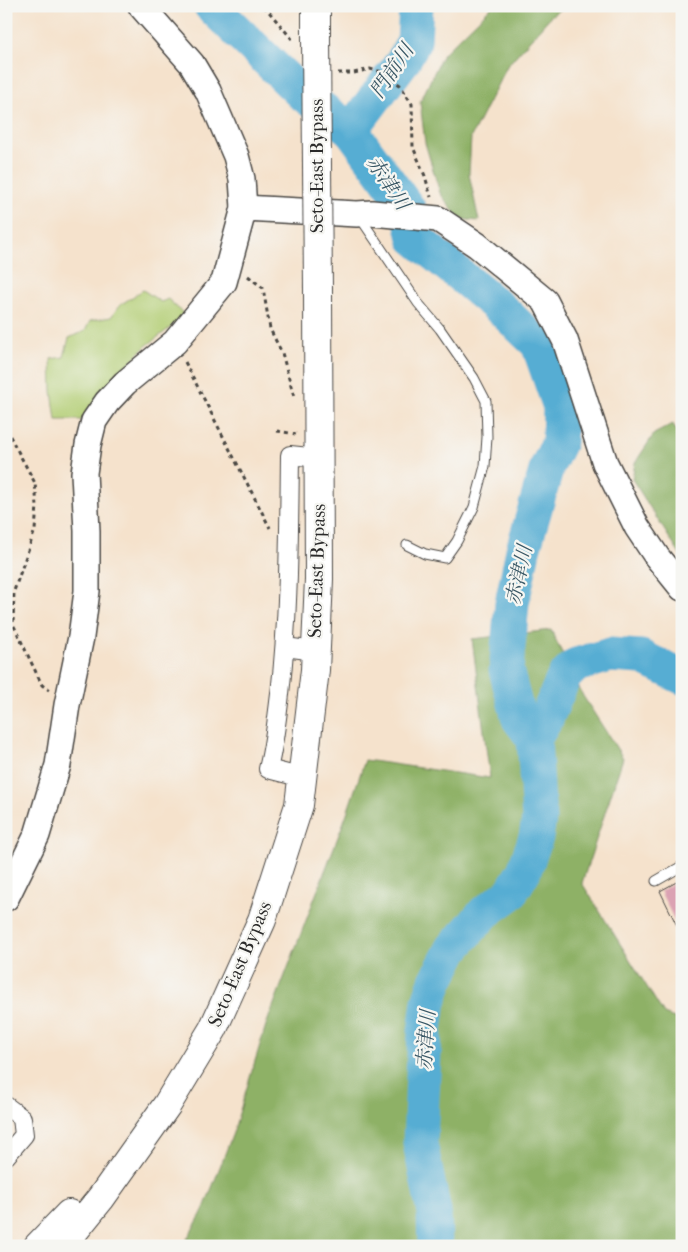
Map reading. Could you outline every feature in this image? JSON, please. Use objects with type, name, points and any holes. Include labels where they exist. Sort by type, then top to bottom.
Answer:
[{"type":"highway","name":"Seto-East Bypass","points":[[62,1246],[101,1198],[167,1105],[213,1029],[262,920],[299,805],[315,651],[319,579],[316,6]]},
{"type":"highway","name":"Seto-East Bypass","points":[[38,1246],[167,1105]]},
{"type":"street","points":[[6,898],[37,834],[58,765],[67,705],[81,637],[87,591],[87,531],[84,473],[94,421],[107,402],[126,383],[175,342],[224,282],[244,208],[242,179],[236,156],[208,91],[192,64],[141,6]]},
{"type":"street","points":[[244,208],[433,218],[477,246],[545,301],[565,340],[605,463],[637,527],[682,588]]},
{"type":"street","points":[[303,778],[268,769],[273,748],[288,607],[290,455],[319,458]]},
{"type":"street","points":[[284,648],[315,651]]},
{"type":"street","points":[[6,1106],[22,1118],[24,1135],[6,1156]]},
{"type":"lane","points":[[365,214],[418,303],[440,329],[468,370],[486,401],[487,437],[485,466],[474,507],[458,541],[445,558],[425,554],[407,545]]},
{"type":"lane","points":[[656,881],[682,866]]},
{"type":"path","points":[[382,72],[400,85],[412,104],[413,147],[425,176],[433,218]]},
{"type":"path","points":[[264,288],[270,329],[282,353],[295,400]]},
{"type":"path","points":[[175,342],[274,536]]},
{"type":"path","points":[[6,428],[35,483],[37,506],[35,530],[14,591],[13,624],[42,685],[67,705]]},
{"type":"green space","points":[[492,6],[566,6],[552,15],[507,66],[471,137],[469,174],[479,221],[459,219],[440,193],[425,143],[420,102],[443,54]]},
{"type":"green space","points":[[143,290],[161,302],[168,299],[186,316],[146,346],[115,377],[87,420],[56,420],[52,391],[51,359],[64,357],[69,338],[85,331],[90,321],[111,317],[120,305]]},
{"type":"green space","points":[[673,424],[682,441],[682,558],[632,479],[635,463],[654,434]]},
{"type":"green space","points":[[551,630],[583,696],[623,758],[582,883],[664,1014],[682,1021],[682,1246],[183,1246],[203,1211],[233,1133],[266,1025],[346,816],[365,760],[490,778],[472,639]]},
{"type":"building","points":[[682,879],[682,936],[660,891]]},
{"type":"waterway","name":"赤津川","points":[[211,6],[301,93],[351,130],[408,208],[415,238],[501,309],[538,344],[560,407],[559,442],[547,467],[523,550],[512,603],[506,670],[519,719],[534,739],[539,819],[536,837],[524,871],[510,894],[485,912],[453,948],[436,981],[429,1001],[425,1031],[420,1143],[434,1212],[435,1246]]},
{"type":"waterway","name":"門前川","points":[[351,130],[403,61],[414,41],[416,6]]},
{"type":"waterway","points":[[534,739],[546,719],[564,677],[576,665],[610,655],[641,657],[682,677]]}]
